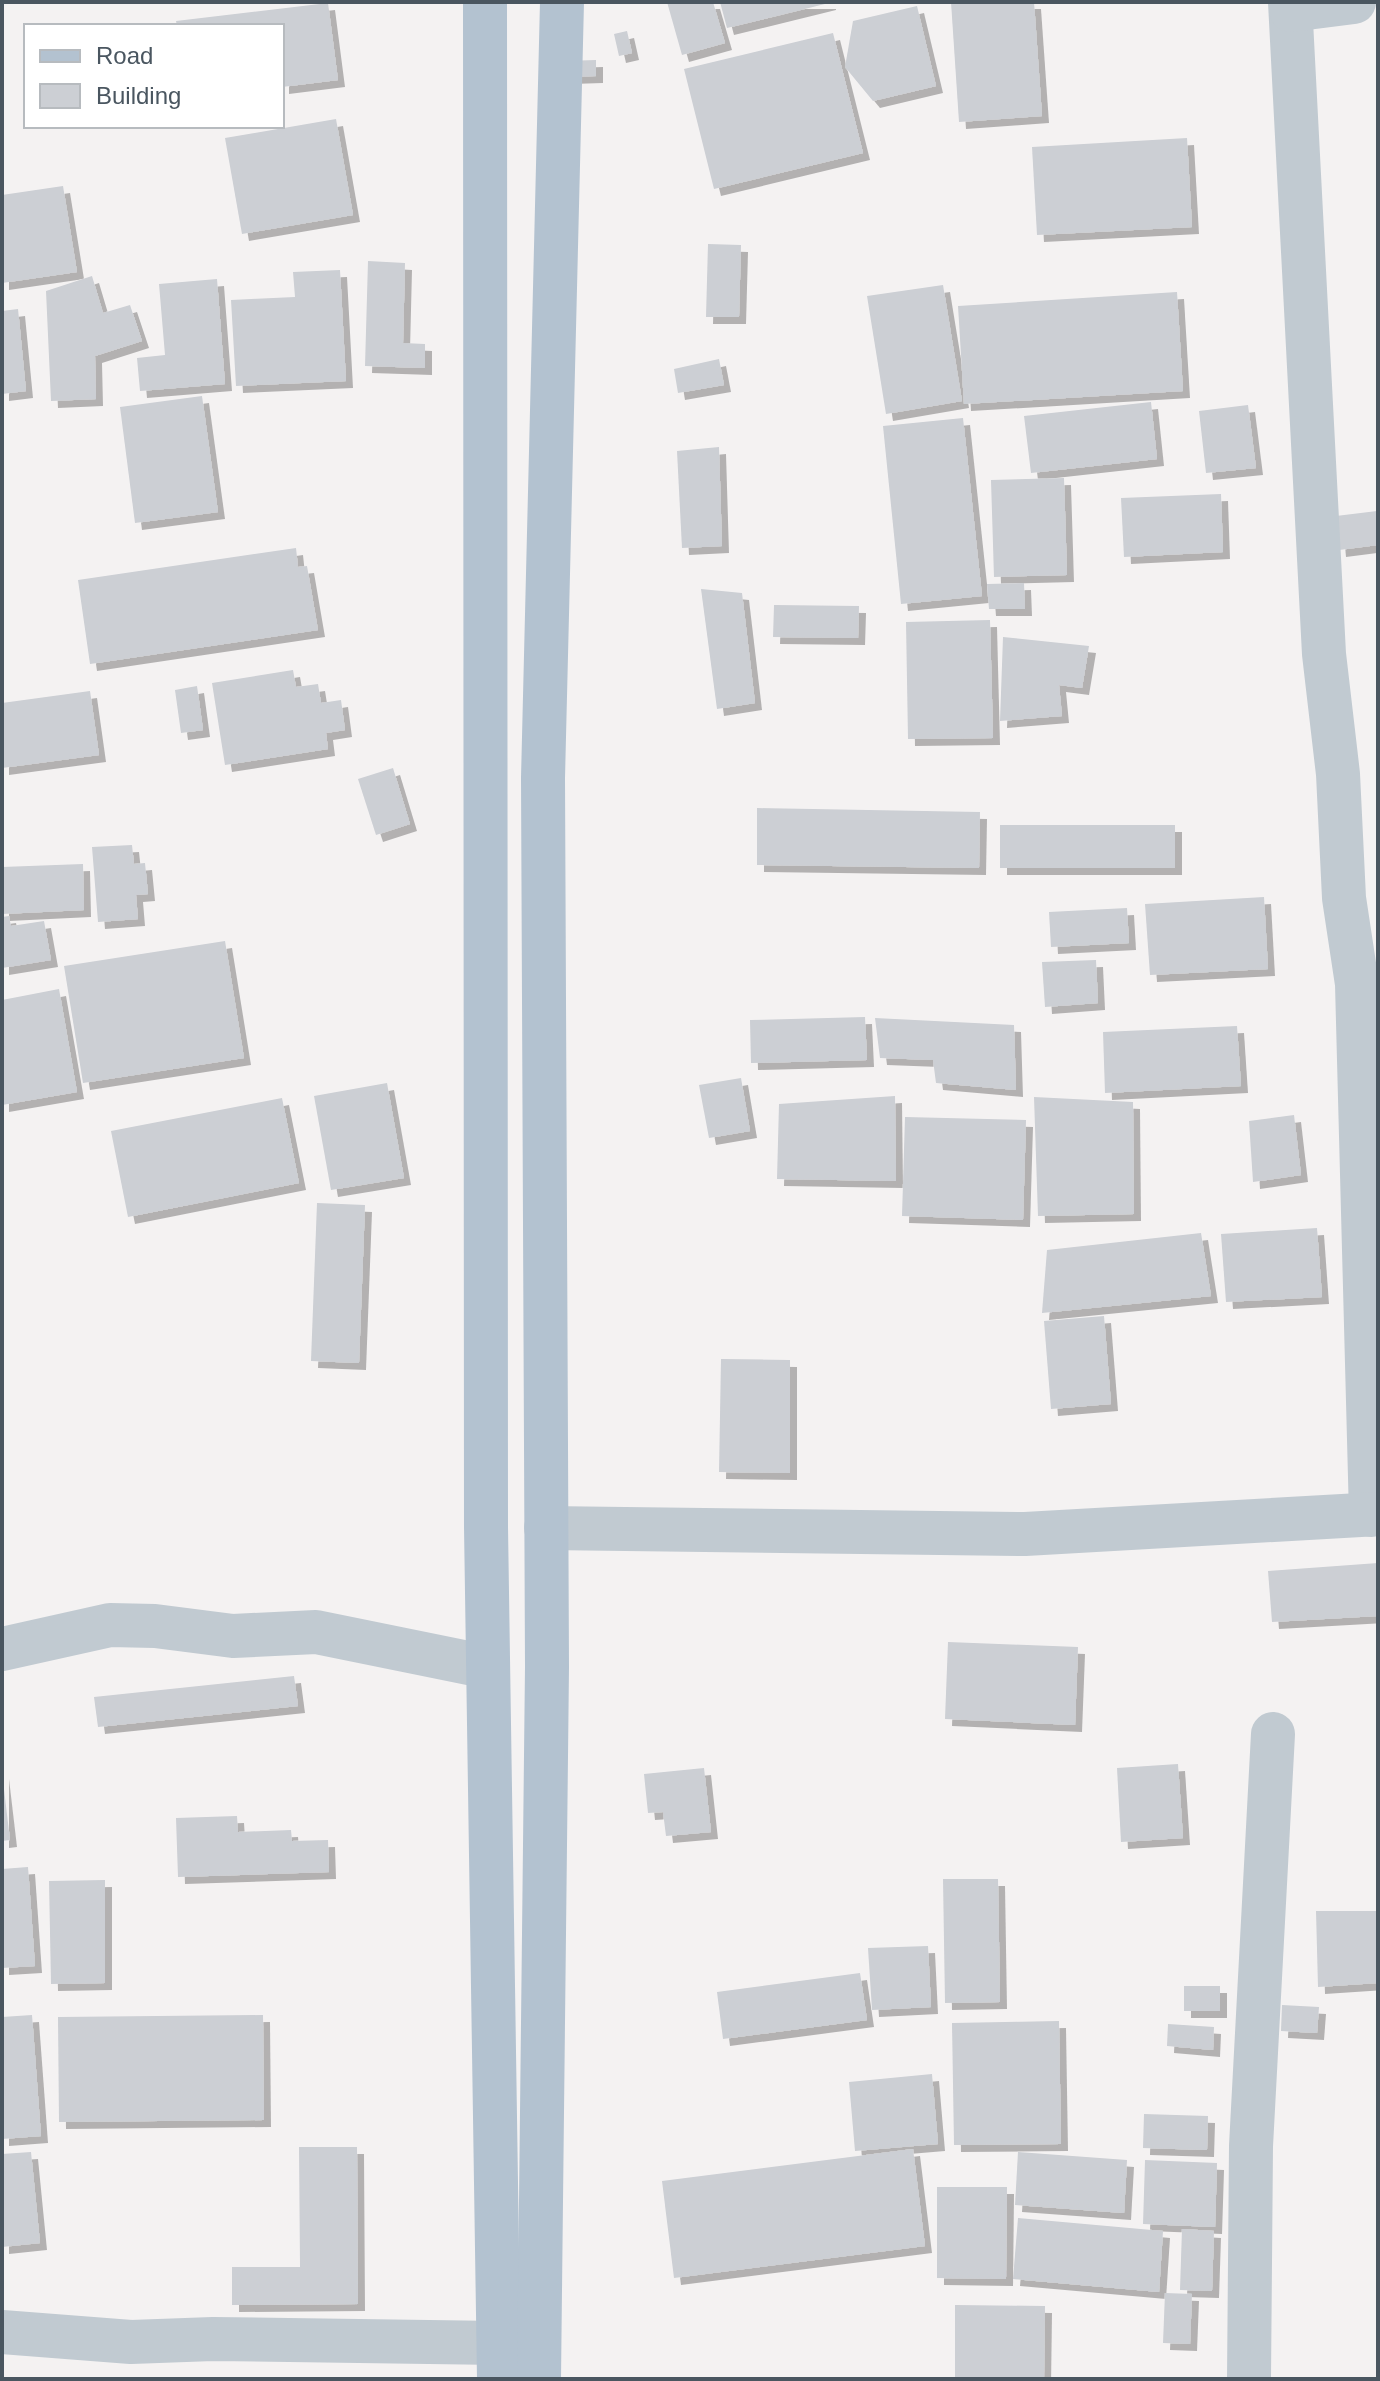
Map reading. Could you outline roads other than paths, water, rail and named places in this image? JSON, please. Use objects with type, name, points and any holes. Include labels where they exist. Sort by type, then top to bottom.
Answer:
[{"type":"main road","points":[[485,2],[483,777],[488,1667],[499,2361]]},
{"type":"main road","points":[[539,2379],[546,1528],[543,778],[562,2]]},
{"type":"street","points":[[546,1528],[1025,1534],[1374,1514],[1357,984],[1344,898],[1338,774],[1324,654],[1290,6],[1354,2]]},
{"type":"street","points":[[2,1649],[110,1625],[155,1626],[233,1636],[316,1632],[488,1667]]},
{"type":"street","points":[[1249,2379],[1251,2146],[1273,1734]]},
{"type":"street","points":[[2,2332],[131,2342],[213,2339],[499,2361]]}]
